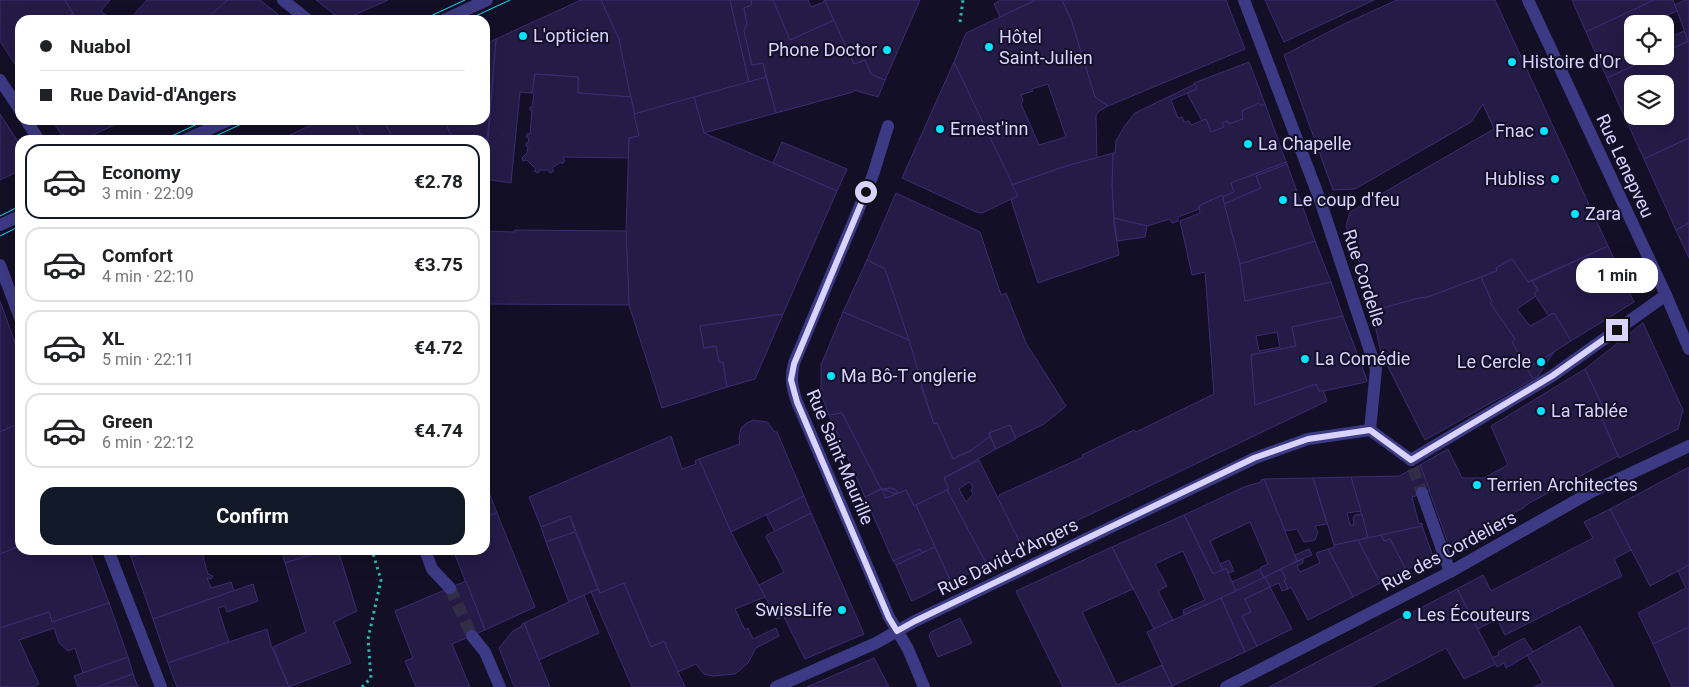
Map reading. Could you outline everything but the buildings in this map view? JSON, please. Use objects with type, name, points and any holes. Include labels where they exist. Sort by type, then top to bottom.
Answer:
[{"type":"street","points":[[283,0],[302,15]]},
{"type":"street","points":[[455,15],[487,0]]},
{"type":"street","name":"Rue Cordelle","points":[[1244,0],[1320,200],[1376,369],[1370,430]]},
{"type":"street","name":"Rue Lenepveu","points":[[1528,0],[1666,295],[1689,349]]},
{"type":"street","points":[[0,80],[15,102]]},
{"type":"street","points":[[196,135],[218,125]]},
{"type":"street","name":"Rue Saint-Maurille","points":[[888,126],[873,176],[794,364],[791,380],[797,402],[889,618],[908,649],[924,687]]},
{"type":"street","points":[[0,226],[15,218]]},
{"type":"street","points":[[0,265],[15,305]]},
{"type":"street","points":[[1370,430],[1412,464],[1552,376],[1666,295]]},
{"type":"street","name":"Rue David-d'Angers","points":[[776,687],[876,643],[915,621],[1254,458],[1308,439],[1370,430]]},
{"type":"street","name":"Rue des Cordeliers","points":[[1226,687],[1450,572],[1591,492],[1689,446]]},
{"type":"street","points":[[1422,493],[1450,572]]},
{"type":"street","points":[[110,555],[162,687]]},
{"type":"street","points":[[427,555],[432,569],[450,588]]},
{"type":"street","points":[[472,636],[485,652],[500,687]]},
{"type":"path","points":[[960,22],[963,0]]},
{"type":"path","points":[[362,687],[371,678],[368,639],[381,580],[374,555]]},
{"type":"tunnel","points":[[1413,468],[1422,493]]},
{"type":"tunnel","points":[[450,588],[472,636]]},
{"type":"tram line","points":[[433,15],[465,0]]},
{"type":"tram line","points":[[478,15],[510,0]]},
{"type":"tram line","points":[[174,135],[195,125]]},
{"type":"tram line","points":[[218,135],[239,125]]},
{"type":"tram line","points":[[0,216],[15,208]]},
{"type":"tram line","points":[[0,236],[15,228]]},
{"type":"place","name":"L'opticien","points":[[523,36]]},
{"type":"place","name":"Hôtel Saint-Julien","points":[[989,47]]},
{"type":"place","name":"Phone Doctor","points":[[887,50]]},
{"type":"place","name":"Histoire d'Or","points":[[1512,62]]},
{"type":"place","name":"Ernest'inn","points":[[940,129]]},
{"type":"place","name":"Fnac","points":[[1544,131]]},
{"type":"place","name":"La Chapelle","points":[[1248,144]]},
{"type":"place","name":"Hubliss","points":[[1555,179]]},
{"type":"place","name":"Le coup d'feu","points":[[1283,200]]},
{"type":"place","name":"Zara","points":[[1575,214]]},
{"type":"place","name":"La Comédie","points":[[1305,359]]},
{"type":"place","name":"Le Cercle","points":[[1541,362]]},
{"type":"place","name":"Ma Bô-T onglerie","points":[[831,376]]},
{"type":"place","name":"La Tablée","points":[[1541,411]]},
{"type":"place","name":"Terrien Architectes","points":[[1477,485]]},
{"type":"place","name":"SwissLife","points":[[842,610]]},
{"type":"place","name":"Les Écouteurs","points":[[1407,615]]},
{"type":"route","points":[[866,192],[794,364],[791,380],[797,402],[889,618],[897,631],[1254,458],[1308,439],[1370,430],[1411,460],[1552,376],[1617,330]]}]
